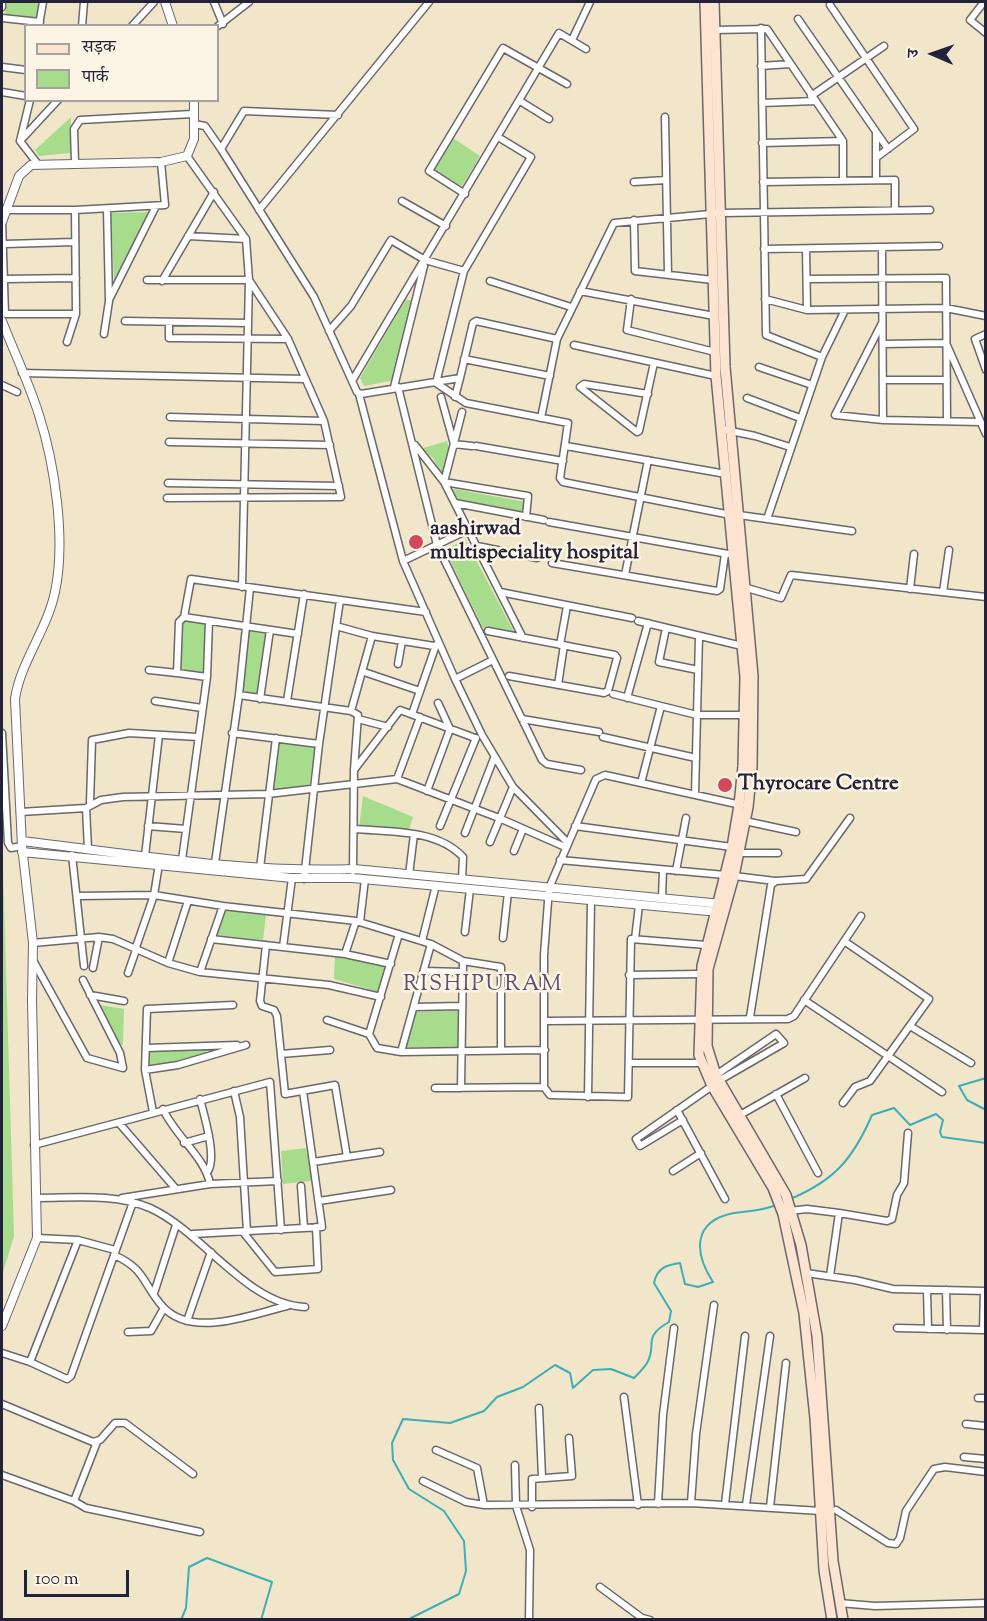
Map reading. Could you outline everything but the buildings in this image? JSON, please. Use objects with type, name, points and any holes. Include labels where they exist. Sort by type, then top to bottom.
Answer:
[{"type":"main road","points":[[705,2],[712,30]]},
{"type":"main road","points":[[714,2],[712,30],[716,214],[725,367],[726,474],[735,515],[730,555],[742,646],[744,715],[743,806],[745,821],[736,850]]},
{"type":"main road","points":[[716,214],[714,280],[716,376],[747,588],[753,676],[752,767],[730,876],[705,945],[701,974],[703,1019],[716,1080],[777,1186]]},
{"type":"main road","points":[[720,908],[708,969],[701,1064],[716,1080],[740,1115],[777,1186],[787,1209],[806,1273],[821,1373],[833,1561],[843,1620]]},
{"type":"main road","points":[[787,1209],[804,1313],[815,1418],[825,1579],[832,1620]]},
{"type":"street","points":[[2,2],[2,7]]},
{"type":"street","points":[[2,18],[39,24],[43,2]]},
{"type":"street","points":[[82,24],[84,2]]},
{"type":"street","points":[[134,24],[154,2]]},
{"type":"street","points":[[165,2],[172,24]]},
{"type":"street","points":[[214,2],[220,25],[249,2]]},
{"type":"street","points":[[259,210],[429,2]]},
{"type":"street","points":[[572,40],[590,2]]},
{"type":"street","points":[[984,2],[970,20],[986,33]]},
{"type":"street","points":[[830,5],[914,129],[877,157]]},
{"type":"street","points":[[798,19],[888,149]]},
{"type":"street","points":[[760,28],[766,335],[822,357]]},
{"type":"street","points":[[712,30],[767,29],[843,141],[843,180]]},
{"type":"street","points":[[352,381],[559,33],[586,49]]},
{"type":"street","points":[[762,103],[813,98],[838,76],[884,46]]},
{"type":"street","points":[[465,194],[429,171],[503,48],[567,84]]},
{"type":"street","points":[[761,66],[789,64]]},
{"type":"street","points":[[2,67],[24,70]]},
{"type":"street","points":[[2,92],[24,96]]},
{"type":"street","points":[[520,101],[549,119]]},
{"type":"street","points":[[20,141],[30,102]]},
{"type":"street","points":[[20,141],[55,102]]},
{"type":"street","points":[[187,156],[194,139],[194,102]]},
{"type":"street","points":[[221,149],[244,111],[338,115]]},
{"type":"street","points":[[75,162],[74,129],[80,120],[193,114]]},
{"type":"street","points":[[665,117],[668,274]]},
{"type":"street","points":[[194,124],[205,126],[221,149],[314,297],[359,394],[403,561],[478,737],[513,787],[566,845]]},
{"type":"street","points":[[876,130],[876,180]]},
{"type":"street","points":[[436,384],[464,271],[531,157],[498,136]]},
{"type":"street","points":[[20,141],[37,163]]},
{"type":"street","points":[[762,142],[843,141]]},
{"type":"street","points":[[2,1326],[37,1238],[32,1000],[34,962],[22,846],[16,690],[43,633],[55,592],[59,541],[50,452],[39,414],[22,373],[3,316],[5,279],[2,222],[22,171],[37,163],[160,162],[187,156]]},
{"type":"street","points":[[187,156],[246,238],[249,280],[242,587]]},
{"type":"street","points":[[6,210],[107,209],[165,205],[160,162]]},
{"type":"street","points":[[634,182],[666,180]]},
{"type":"street","points":[[763,182],[894,180],[895,210]]},
{"type":"street","points":[[162,281],[214,192]]},
{"type":"street","points":[[402,201],[446,226]]},
{"type":"street","points":[[109,301],[156,206]]},
{"type":"street","points":[[104,334],[109,301],[107,209]]},
{"type":"street","points":[[67,342],[76,314],[75,210]]},
{"type":"street","points":[[541,418],[558,339],[571,307],[611,226],[620,221],[716,214],[930,210]]},
{"type":"street","points":[[634,219],[635,272],[714,280]]},
{"type":"street","points":[[188,236],[246,238]]},
{"type":"street","points":[[329,331],[351,306],[391,240],[425,260],[464,271]]},
{"type":"street","points":[[4,244],[75,242]]},
{"type":"street","points":[[764,249],[939,246]]},
{"type":"street","points":[[882,248],[883,420]]},
{"type":"street","points":[[806,249],[807,310]]},
{"type":"street","points":[[425,260],[396,387],[437,545],[544,763],[581,770]]},
{"type":"street","points":[[5,279],[76,278]]},
{"type":"street","points":[[807,279],[946,278],[947,421]]},
{"type":"street","points":[[147,280],[249,280]]},
{"type":"street","points":[[167,498],[341,497],[324,421],[288,339],[249,280]]},
{"type":"street","points":[[490,281],[571,307]]},
{"type":"street","points":[[580,291],[714,316]]},
{"type":"street","points":[[631,299],[627,330],[715,352]]},
{"type":"street","points":[[765,299],[807,310],[883,307],[946,308],[986,315]]},
{"type":"street","points":[[767,519],[789,447],[822,357],[845,310]]},
{"type":"street","points":[[3,316],[76,314]]},
{"type":"street","points":[[125,321],[248,323]]},
{"type":"street","points":[[455,397],[476,321],[558,339]]},
{"type":"street","points":[[169,322],[170,338],[288,339]]},
{"type":"street","points":[[882,323],[835,415],[883,420],[980,422]]},
{"type":"street","points":[[986,334],[975,339],[986,370]]},
{"type":"street","points":[[883,344],[946,344]]},
{"type":"street","points":[[946,344],[986,434]]},
{"type":"street","points":[[574,345],[716,376]]},
{"type":"street","points":[[464,359],[550,376]]},
{"type":"street","points":[[648,394],[584,384],[580,387],[637,432],[648,394],[654,363]]},
{"type":"street","points":[[759,367],[812,385]]},
{"type":"street","points":[[22,373],[305,379]]},
{"type":"street","points":[[359,394],[396,387],[436,384],[460,378]]},
{"type":"street","points":[[883,381],[947,380]]},
{"type":"street","points":[[436,384],[466,403],[568,423],[560,478],[563,482],[735,515],[852,531]]},
{"type":"street","points":[[2,385],[17,392]]},
{"type":"street","points":[[441,397],[454,444]]},
{"type":"street","points":[[747,398],[800,418]]},
{"type":"street","points":[[444,482],[462,412]]},
{"type":"street","points":[[170,417],[324,421]]},
{"type":"street","points":[[725,430],[789,447]]},
{"type":"street","points":[[169,442],[330,446]]},
{"type":"street","points":[[412,442],[444,482],[522,638]]},
{"type":"street","points":[[454,444],[563,461]]},
{"type":"street","points":[[566,446],[726,474]]},
{"type":"street","points":[[626,576],[648,460]]},
{"type":"street","points":[[444,482],[528,496],[526,517]]},
{"type":"street","points":[[168,483],[339,486]]},
{"type":"street","points":[[455,503],[730,555],[718,591],[552,563]]},
{"type":"street","points":[[403,561],[468,530]]},
{"type":"street","points":[[477,546],[537,558]]},
{"type":"street","points":[[943,592],[949,550]]},
{"type":"street","points":[[910,589],[914,554]]},
{"type":"street","points":[[747,588],[781,598],[791,575],[986,597]]},
{"type":"street","points":[[177,673],[179,622],[184,617],[191,579],[426,612]]},
{"type":"street","points":[[215,863],[223,793],[239,695],[250,588]]},
{"type":"street","points":[[500,592],[635,620],[742,646]]},
{"type":"street","points":[[287,701],[304,594]]},
{"type":"street","points":[[304,875],[319,744],[340,600]]},
{"type":"street","points":[[558,685],[567,606]]},
{"type":"street","points":[[184,617],[298,634]]},
{"type":"street","points":[[182,860],[207,677],[209,621]]},
{"type":"street","points":[[627,698],[648,623]]},
{"type":"street","points":[[336,626],[372,636],[437,645]]},
{"type":"street","points":[[666,628],[659,662],[698,670]]},
{"type":"street","points":[[261,699],[270,630]]},
{"type":"street","points":[[488,631],[615,655],[617,658],[607,693],[509,676]]},
{"type":"street","points":[[351,711],[364,672],[372,636]]},
{"type":"street","points":[[695,795],[699,636]]},
{"type":"street","points":[[398,664],[402,641]]},
{"type":"street","points":[[412,714],[437,645]]},
{"type":"street","points":[[455,679],[493,660]]},
{"type":"street","points":[[149,670],[207,677]]},
{"type":"street","points":[[364,672],[420,691]]},
{"type":"street","points":[[613,694],[697,715],[744,715]]},
{"type":"street","points":[[239,695],[324,706],[351,711],[358,715],[354,770],[353,874]]},
{"type":"street","points":[[155,701],[202,708]]},
{"type":"street","points":[[427,791],[450,729],[438,703]]},
{"type":"street","points":[[642,783],[661,706]]},
{"type":"street","points":[[354,770],[400,710],[478,737]]},
{"type":"street","points":[[397,779],[420,717]]},
{"type":"street","points":[[358,719],[388,727]]},
{"type":"street","points":[[522,719],[601,734],[696,758]]},
{"type":"street","points":[[2,733],[8,843],[11,848],[22,846],[88,849],[304,875],[409,875],[462,880],[591,900],[639,905],[720,908]]},
{"type":"street","points":[[232,733],[319,744]]},
{"type":"street","points":[[88,849],[92,740],[119,734],[198,737]]},
{"type":"street","points":[[145,855],[159,735]]},
{"type":"street","points":[[441,826],[478,737]]},
{"type":"street","points":[[260,868],[276,738]]},
{"type":"street","points":[[465,833],[494,758]]},
{"type":"street","points":[[705,945],[636,939],[630,941],[628,1097],[550,1095],[544,1087],[546,1020],[544,956],[548,892],[574,826],[598,777],[605,775],[743,806]]},
{"type":"street","points":[[20,812],[88,806],[123,796],[190,797],[223,793],[268,794],[397,779],[566,845]]},
{"type":"street","points":[[490,842],[513,787]]},
{"type":"street","points":[[676,871],[686,818]]},
{"type":"street","points":[[560,860],[776,881],[806,879],[850,818]]},
{"type":"street","points":[[745,821],[796,832]]},
{"type":"street","points":[[148,826],[186,829]]},
{"type":"street","points":[[574,826],[736,850],[778,853]]},
{"type":"street","points":[[355,829],[414,834],[434,839],[458,851],[464,860],[462,880]]},
{"type":"street","points":[[514,850],[523,829]]},
{"type":"street","points":[[409,875],[414,834]]},
{"type":"street","points":[[22,846],[72,855],[292,878],[304,875]]},
{"type":"street","points":[[72,855],[84,966]]},
{"type":"street","points":[[128,973],[154,895],[159,864]]},
{"type":"street","points":[[662,898],[663,870]]},
{"type":"street","points":[[353,874],[365,879],[508,892],[662,898],[720,908]]},
{"type":"street","points":[[283,947],[292,878]]},
{"type":"street","points":[[345,954],[358,921],[365,879]]},
{"type":"street","points":[[750,1017],[771,885],[776,881]]},
{"type":"street","points":[[422,941],[436,885]]},
{"type":"street","points":[[465,932],[470,889]]},
{"type":"street","points":[[503,938],[508,892]]},
{"type":"street","points":[[77,896],[154,895],[223,906],[358,921],[431,944],[463,961],[501,967]]},
{"type":"street","points":[[588,1097],[591,1019],[591,900]]},
{"type":"street","points":[[168,963],[188,901]]},
{"type":"street","points":[[636,939],[639,905]]},
{"type":"street","points":[[200,972],[223,906]]},
{"type":"street","points":[[546,1020],[750,1017],[788,1019],[794,1016],[861,916]]},
{"type":"street","points":[[369,1034],[399,934]]},
{"type":"street","points":[[33,943],[99,937],[113,939],[168,963],[200,972],[329,985],[381,997]]},
{"type":"street","points":[[93,968],[99,937]]},
{"type":"street","points":[[211,939],[345,954],[391,964]]},
{"type":"street","points":[[843,1103],[855,1087],[870,1081],[929,999],[844,941]]},
{"type":"street","points":[[401,1052],[431,944]]},
{"type":"street","points":[[266,945],[261,1004],[276,1012],[285,1094],[335,1085],[347,1157]]},
{"type":"street","points":[[501,958],[501,1050]]},
{"type":"street","points":[[461,1088],[460,1006],[463,961]]},
{"type":"street","points":[[34,962],[87,1058],[123,1068],[120,1053],[83,980]]},
{"type":"street","points":[[424,970],[462,972]]},
{"type":"street","points":[[629,975],[701,974]]},
{"type":"street","points":[[90,995],[124,1002]]},
{"type":"street","points":[[804,1000],[942,1092]]},
{"type":"street","points":[[153,1112],[145,1070],[147,1009],[233,1005]]},
{"type":"street","points":[[414,1007],[460,1006]]},
{"type":"street","points":[[327,1020],[369,1034],[377,1048],[401,1052],[545,1050]]},
{"type":"street","points":[[910,1026],[971,1063]]},
{"type":"street","points":[[683,1120],[640,1146],[636,1139],[776,1034],[784,1043],[716,1080]]},
{"type":"street","points":[[145,1070],[178,1065],[246,1045],[146,1048]]},
{"type":"street","points":[[281,1054],[330,1050]]},
{"type":"street","points":[[629,1063],[701,1064]]},
{"type":"street","points":[[740,1115],[805,1078]]},
{"type":"street","points":[[34,1145],[200,1099],[270,1082],[284,1081]]},
{"type":"street","points":[[270,1082],[281,1230]]},
{"type":"street","points":[[435,1088],[544,1087]]},
{"type":"street","points":[[234,1091],[240,1117],[245,1232],[275,1272],[318,1269],[316,1227]]},
{"type":"street","points":[[193,1234],[322,1227],[303,1091]]},
{"type":"street","points":[[776,1094],[818,1173]]},
{"type":"street","points":[[200,1099],[209,1136],[211,1167],[208,1171]]},
{"type":"street","points":[[163,1109],[171,1126],[208,1171],[210,1184]]},
{"type":"street","points":[[677,1110],[725,1198]]},
{"type":"street","points":[[119,1123],[176,1189]]},
{"type":"street","points":[[787,1209],[891,1220],[897,1194],[904,1183],[908,1133]]},
{"type":"street","points":[[184,1143],[209,1136]]},
{"type":"street","points":[[313,1162],[380,1152]]},
{"type":"street","points":[[673,1171],[701,1153]]},
{"type":"street","points":[[116,1199],[210,1184],[278,1181]]},
{"type":"street","points":[[301,1186],[304,1228]]},
{"type":"street","points":[[319,1201],[392,1190]]},
{"type":"street","points":[[37,1198],[116,1199],[152,1209],[193,1234],[211,1252],[268,1299],[288,1306]]},
{"type":"street","points":[[2,1353],[70,1378],[133,1202]]},
{"type":"street","points":[[830,1276],[839,1213]]},
{"type":"street","points":[[154,1293],[176,1225]]},
{"type":"street","points":[[37,1238],[78,1240],[114,1253],[129,1262],[143,1276],[164,1308],[187,1321],[211,1323],[288,1306],[305,1307]]},
{"type":"street","points":[[30,1362],[78,1240]]},
{"type":"street","points":[[187,1321],[211,1252]]},
{"type":"street","points":[[806,1273],[893,1289],[985,1291],[983,1330],[897,1328]]},
{"type":"street","points":[[927,1290],[928,1329]]},
{"type":"street","points":[[946,1290],[947,1330]]},
{"type":"street","points":[[691,1503],[696,1434],[714,1305]]},
{"type":"street","points":[[128,1332],[151,1331],[164,1308]]},
{"type":"street","points":[[658,1504],[663,1415],[674,1328]]},
{"type":"street","points":[[725,1504],[745,1336]]},
{"type":"street","points":[[746,1505],[770,1336]]},
{"type":"street","points":[[770,1507],[786,1363]]},
{"type":"street","points":[[624,1397],[638,1505]]},
{"type":"street","points":[[2,1404],[97,1442]]},
{"type":"street","points":[[539,1408],[542,1478]]},
{"type":"street","points":[[74,1501],[97,1442],[115,1423],[121,1422],[193,1474]]},
{"type":"street","points":[[966,1424],[986,1426]]},
{"type":"street","points":[[532,1507],[532,1479],[572,1476],[569,1438]]},
{"type":"street","points":[[436,1450],[477,1468],[483,1505]]},
{"type":"street","points":[[964,1457],[986,1459]]},
{"type":"street","points":[[515,1465],[516,1506],[530,1550],[529,1620]]},
{"type":"street","points":[[836,1510],[888,1543],[896,1544],[900,1538],[906,1511],[934,1469],[945,1467],[986,1472]]},
{"type":"street","points":[[2,1475],[74,1501],[86,1508],[200,1532]]},
{"type":"street","points":[[423,1481],[466,1502],[483,1505],[532,1507],[691,1503],[821,1511]]},
{"type":"street","points":[[600,1587],[642,1618],[650,1620]]},
{"type":"street","points":[[839,1603],[874,1606],[986,1603]]},
{"type":"green space","points":[[7,2],[39,2],[37,19],[5,15]]},
{"type":"green space","points":[[71,117],[70,153],[39,156],[35,150]]},
{"type":"green space","points":[[453,138],[480,156],[462,186],[434,170]]},
{"type":"green space","points":[[150,212],[114,280],[111,213]]},
{"type":"green space","points":[[406,299],[412,301],[396,380],[364,386],[360,378]]},
{"type":"green space","points":[[447,441],[450,452],[443,477],[433,458],[420,449]]},
{"type":"green space","points":[[455,489],[526,502],[523,518],[458,507],[450,491]]},
{"type":"green space","points":[[465,539],[513,634],[483,628],[445,550]]},
{"type":"green space","points":[[183,621],[207,624],[204,673],[179,669]]},
{"type":"green space","points":[[249,631],[265,634],[258,694],[242,691]]},
{"type":"green space","points":[[279,743],[315,747],[309,788],[273,790]]},
{"type":"green space","points":[[363,796],[413,817],[409,830],[359,827]]},
{"type":"green space","points":[[2,835],[14,1236],[2,1276]]},
{"type":"green space","points":[[224,910],[266,915],[263,940],[216,935]]},
{"type":"green space","points":[[335,955],[386,966],[378,992],[334,979]]},
{"type":"green space","points":[[100,1005],[124,1009],[123,1045],[120,1045]]},
{"type":"green space","points":[[458,1010],[458,1047],[406,1047],[416,1012]]},
{"type":"green space","points":[[206,1048],[206,1054],[150,1067],[150,1051]]},
{"type":"green space","points":[[306,1148],[312,1181],[283,1184],[281,1151]]},
{"type":"waterway","points":[[986,1078],[959,1086],[967,1100],[986,1110]]},
{"type":"waterway","points":[[790,1199],[819,1184],[840,1167],[857,1144],[872,1115],[894,1108],[910,1125],[936,1114],[943,1120],[940,1132],[942,1137],[986,1143]]},
{"type":"waterway","points":[[407,1620],[459,1594],[466,1571],[464,1541],[444,1511],[409,1489],[393,1460],[392,1443],[403,1419],[450,1423],[484,1411],[497,1397],[523,1387],[555,1365],[570,1373],[573,1388],[593,1370],[611,1369],[634,1378],[647,1363],[655,1332],[669,1322],[671,1311],[654,1283],[657,1274],[666,1266],[680,1263],[685,1284],[698,1287],[713,1282],[702,1260],[700,1250],[704,1231],[710,1223],[734,1213],[760,1210],[776,1205]]},
{"type":"waterway","points":[[181,1620],[186,1608],[189,1567],[207,1558],[272,1582],[261,1620]]},
{"type":"place","name":"aashirwad multispeciality hospital","points":[[416,542]]},
{"type":"place","name":"Thyrocare Centre","points":[[725,785]]},
{"type":"district","name":"RISHIPURAM","points":[[483,986]]}]
